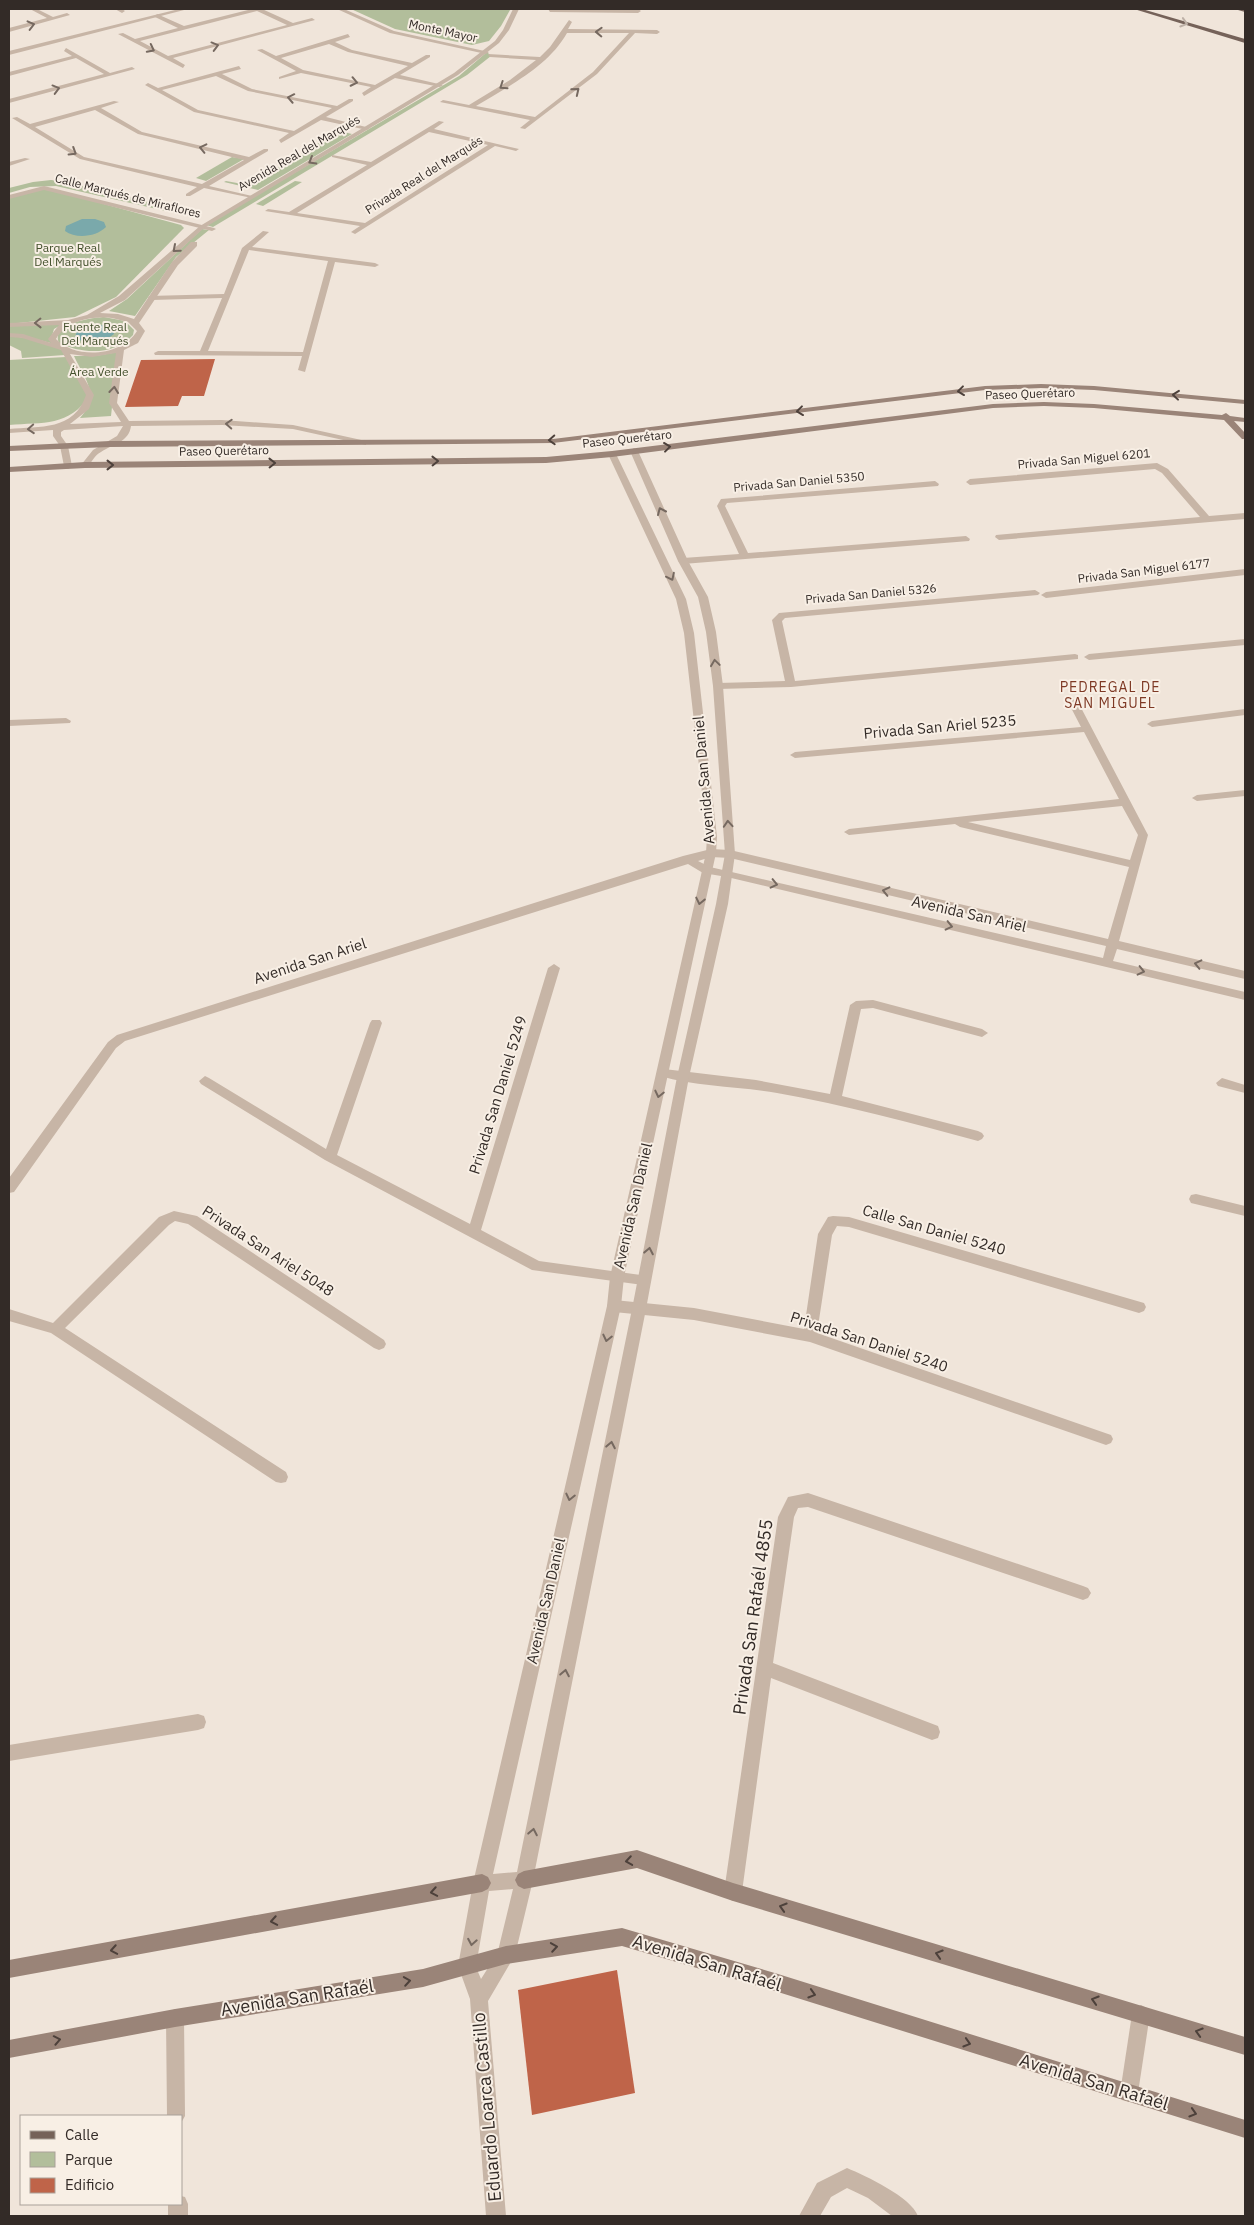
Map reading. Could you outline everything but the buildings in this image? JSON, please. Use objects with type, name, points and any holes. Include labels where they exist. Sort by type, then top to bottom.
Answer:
[{"type":"main road","points":[[1137,9],[1245,41]]},
{"type":"main road","points":[[1240,9],[1245,10]]},
{"type":"main road","name":"Paseo Querétaro","points":[[9,449],[110,444],[553,441],[985,388],[1041,386],[1094,388],[1245,402]]},
{"type":"main road","points":[[1224,400],[1226,418],[1245,437]]},
{"type":"main road","name":"Paseo Querétaro","points":[[9,470],[85,465],[546,460],[612,454],[1010,405],[1094,406],[1245,420]]},
{"type":"main road","points":[[524,1880],[637,1859],[733,1892],[1245,2046]]},
{"type":"main road","points":[[9,1969],[482,1883]]},
{"type":"main road","name":"Avenida San Rafaél","points":[[9,2049],[175,2018],[423,1978],[506,1955],[622,1937],[787,1986],[1245,2129]]},
{"type":"street","points":[[33,9],[53,19]]},
{"type":"street","points":[[9,47],[165,11],[185,9]]},
{"type":"street","points":[[135,41],[258,9],[292,25]]},
{"type":"street","name":"Monte Mayor","points":[[340,9],[392,32],[487,55]]},
{"type":"street","name":"Avenida Real del Marqués","points":[[90,316],[122,298],[202,227],[487,55],[506,30],[516,9]]},
{"type":"street","name":"Avenida Real del Marqués","points":[[136,322],[187,250],[212,229],[333,159],[464,75],[512,32],[525,9]]},
{"type":"street","points":[[550,10],[576,9],[638,13]]},
{"type":"street","points":[[9,53],[157,16],[165,11]]},
{"type":"street","points":[[165,11],[192,26]]},
{"type":"street","points":[[9,30],[67,16]]},
{"type":"street","points":[[157,16],[182,28]]},
{"type":"street","points":[[168,58],[312,20]]},
{"type":"street","points":[[470,107],[541,58],[560,40],[569,22]]},
{"type":"street","points":[[566,31],[657,32]]},
{"type":"street","points":[[524,128],[595,75],[616,54],[632,33]]},
{"type":"street","points":[[121,34],[183,66]]},
{"type":"street","points":[[275,58],[348,36]]},
{"type":"street","points":[[330,42],[350,51],[413,65]]},
{"type":"street","points":[[66,50],[110,75]]},
{"type":"street","points":[[260,50],[301,71],[377,87]]},
{"type":"street","points":[[487,55],[541,58]]},
{"type":"street","points":[[487,55],[535,63]]},
{"type":"street","points":[[9,74],[77,56]]},
{"type":"street","points":[[364,94],[428,56]]},
{"type":"street","points":[[9,101],[132,68]]},
{"type":"street","points":[[156,90],[239,68]]},
{"type":"street","points":[[281,78],[301,71]]},
{"type":"street","points":[[217,74],[250,90],[339,108]]},
{"type":"street","points":[[395,76],[440,85]]},
{"type":"street","points":[[388,80],[433,89]]},
{"type":"street","points":[[148,85],[196,111],[296,133]]},
{"type":"street","points":[[281,141],[351,100]]},
{"type":"street","points":[[32,126],[116,102]]},
{"type":"street","points":[[443,102],[536,119]]},
{"type":"street","points":[[96,108],[140,133],[250,159]]},
{"type":"street","points":[[15,118],[32,126],[82,158],[205,185],[250,197]]},
{"type":"street","points":[[318,120],[368,128]]},
{"type":"street","points":[[318,120],[360,132]]},
{"type":"street","points":[[291,214],[441,122]]},
{"type":"street","name":"Privada Real del Marqués","points":[[428,130],[516,149]]},
{"type":"street","name":"Privada Real del Marqués","points":[[356,232],[494,144]]},
{"type":"street","points":[[188,195],[266,150]]},
{"type":"street","points":[[9,164],[27,158]]},
{"type":"street","points":[[333,159],[372,164]]},
{"type":"street","points":[[333,159],[363,170]]},
{"type":"street","points":[[214,180],[258,192]]},
{"type":"street","name":"Calle Marqués de Miraflores","points":[[9,197],[44,188],[212,229]]},
{"type":"street","name":"Privada Real del Marqués","points":[[268,211],[367,225]]},
{"type":"street","points":[[203,354],[246,248],[265,232]]},
{"type":"street","points":[[246,248],[375,265]]},
{"type":"street","points":[[302,370],[332,259]]},
{"type":"street","points":[[157,291],[228,292]]},
{"type":"street","points":[[152,298],[228,292]]},
{"type":"street","points":[[9,325],[67,322],[90,316],[120,316],[136,322],[141,331],[135,340],[120,349],[92,354],[65,351],[23,336],[9,335]]},
{"type":"street","points":[[57,347],[52,339],[56,330],[67,322]]},
{"type":"street","points":[[85,465],[91,455],[123,436],[127,430],[127,424],[116,411],[113,403],[120,349]]},
{"type":"street","points":[[65,351],[90,395],[86,407],[75,419],[61,427],[57,436],[64,446],[68,466]]},
{"type":"street","points":[[158,353],[306,354]]},
{"type":"street","points":[[9,431],[127,424],[200,423],[295,428],[363,443]]},
{"type":"street","name":"Avenida San Daniel","points":[[467,1966],[482,1883],[614,1306],[617,1278],[711,853],[712,837],[700,633],[703,597],[683,561],[634,451]]},
{"type":"street","name":"Avenida San Daniel","points":[[506,1955],[524,1880],[639,1309],[683,1077],[722,904],[730,854],[718,686],[700,633],[681,599],[612,454]]},
{"type":"street","name":"Privada San Miguel 6201","points":[[970,482],[1146,465],[1157,466],[1165,471],[1207,520]]},
{"type":"street","name":"Privada San Daniel 5350","points":[[744,555],[721,506],[724,501],[935,484]]},
{"type":"street","points":[[999,536],[1245,516]]},
{"type":"street","points":[[683,561],[966,539]]},
{"type":"street","name":"Privada San Miguel 6177","points":[[1046,595],[1245,572]]},
{"type":"street","name":"Privada San Daniel 5326","points":[[791,684],[777,620],[782,615],[1035,593]]},
{"type":"street","points":[[1089,657],[1245,642]]},
{"type":"street","points":[[718,686],[791,684],[1075,657]]},
{"type":"street","points":[[1073,702],[1143,835],[1108,963]]},
{"type":"street","points":[[1152,724],[1245,712]]},
{"type":"street","points":[[9,723],[66,721]]},
{"type":"street","name":"Privada San Ariel 5235","points":[[795,755],[1087,729]]},
{"type":"street","points":[[1197,798],[1245,793]]},
{"type":"street","points":[[849,832],[1126,802]]},
{"type":"street","points":[[949,821],[1135,865]]},
{"type":"street","name":"Avenida San Ariel","points":[[9,1188],[112,1045],[121,1038],[711,853],[730,854],[1245,975]]},
{"type":"street","name":"Avenida San Ariel","points":[[687,859],[706,870],[727,873],[1245,996]]},
{"type":"street","name":"Privada San Daniel 5249","points":[[474,1232],[554,968]]},
{"type":"street","points":[[835,1098],[856,1006],[873,1004],[982,1033]]},
{"type":"street","points":[[330,1157],[376,1023]]},
{"type":"street","points":[[664,1072],[683,1077],[756,1085],[835,1098],[978,1136]]},
{"type":"street","points":[[205,1081],[330,1157],[538,1266],[617,1278],[644,1280]]},
{"type":"street","points":[[1222,1083],[1245,1089]]},
{"type":"street","points":[[1196,1199],[1245,1211]]},
{"type":"street","name":"Privada San Ariel 5048","points":[[55,1329],[164,1221],[174,1216],[192,1220],[379,1344]]},
{"type":"street","name":"Calle San Daniel 5240","points":[[810,1336],[824,1234],[832,1221],[849,1222],[1139,1307]]},
{"type":"street","name":"Privada San Daniel 5240","points":[[614,1306],[714,1318],[810,1336],[1106,1440]]},
{"type":"street","points":[[9,1315],[55,1329],[281,1477]]},
{"type":"street","name":"Privada San Rafaél 4855","points":[[733,1892],[786,1517],[793,1502],[808,1500],[1084,1593]]},
{"type":"street","points":[[766,1668],[932,1732]]},
{"type":"street","points":[[9,1753],[198,1722]]},
{"type":"street","points":[[482,1883],[524,1880]]},
{"type":"street","name":"Eduardo Loarca Castillo","points":[[479,1998],[506,1955]]},
{"type":"street","name":"Eduardo Loarca Castillo","points":[[467,1966],[479,1998],[496,2216]]},
{"type":"street","points":[[1129,2093],[1141,2014]]},
{"type":"street","points":[[175,2018],[176,2115]]},
{"type":"street","points":[[809,2216],[824,2190],[847,2178],[876,2191],[908,2216]]},
{"type":"green space","points":[[351,9],[510,10],[501,26],[489,41],[472,45],[395,29]]},
{"type":"green space","points":[[487,52],[491,56],[467,75],[213,227],[206,225],[459,76]]},
{"type":"green space","points":[[339,131],[352,134],[258,190],[224,182],[248,185]]},
{"type":"green space","points":[[232,157],[244,159],[206,181],[196,178]]},
{"type":"green space","points":[[51,180],[67,182],[191,212],[183,215],[56,186],[30,187],[9,193],[9,188]]},
{"type":"green space","points":[[295,181],[302,182],[263,206],[256,204]]},
{"type":"green space","name":"Parque Real Del Marqués","points":[[45,188],[181,225],[184,228],[116,297],[75,317],[9,324],[9,198]]},
{"type":"green space","points":[[202,229],[209,230],[176,257],[135,316],[109,311],[127,299]]},
{"type":"green space","name":"Fuente Real Del Marqués","points":[[104,317],[125,321],[134,330],[133,335],[117,347],[98,351],[68,347],[59,343],[58,336],[60,331],[66,326],[82,320]]},
{"type":"green space","points":[[63,324],[54,329],[51,339],[54,344],[25,336],[9,335],[9,326]]},
{"type":"green space","points":[[9,336],[44,343],[64,351],[65,355],[22,358],[21,351],[9,345]]},
{"type":"green space","name":"Área Verde","points":[[118,352],[111,416],[80,418],[86,410],[90,395],[89,387],[74,356],[95,356]]},
{"type":"green space","points":[[66,357],[90,395],[82,405],[73,413],[54,421],[9,425],[9,360]]},
{"type":"water","points":[[82,219],[95,219],[104,222],[106,227],[97,233],[86,236],[70,234],[65,231],[66,226]]},
{"type":"water","points":[[92,325],[105,325],[113,329],[114,334],[105,340],[94,342],[84,342],[75,337],[77,331]]},
{"type":"district","name":"PEDREGAL DE SAN MIGUEL","points":[[1110,696]]}]
